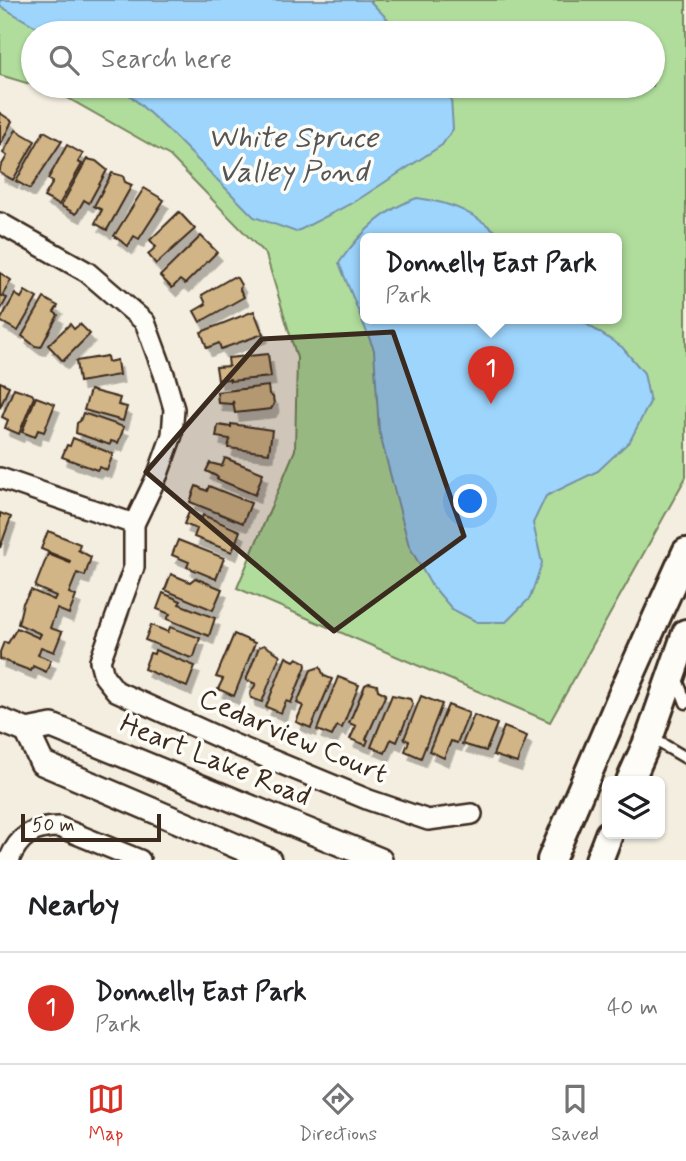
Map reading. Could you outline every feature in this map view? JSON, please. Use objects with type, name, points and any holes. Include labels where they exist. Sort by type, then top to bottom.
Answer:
[{"type":"main road","points":[[551,860],[686,552]]},
{"type":"main road","points":[[632,776],[650,736],[686,633]]},
{"type":"main road","points":[[624,690],[650,736]]},
{"type":"main road","points":[[599,860],[607,839]]},
{"type":"street","points":[[0,223],[87,272],[145,322],[153,339],[174,410],[172,435],[158,474],[134,524],[0,478]]},
{"type":"street","name":"Cedarview Court","points":[[134,524],[134,567],[100,661],[104,676],[116,691],[230,743],[369,800],[428,820],[472,814]]},
{"type":"street","name":"Heart Lake Road","points":[[0,720],[27,731],[52,726],[380,860]]},
{"type":"street","points":[[27,731],[42,763],[267,860]]},
{"type":"street","points":[[9,860],[23,836],[45,827],[59,827],[140,860]]},
{"type":"lane","points":[[673,670],[686,703]]},
{"type":"lane","points":[[650,736],[686,758]]},
{"type":"highlighted area","points":[[393,332],[464,536],[334,631],[146,472],[262,339]]},
{"type":"green space","points":[[0,0],[686,0],[686,477],[550,722],[237,588],[295,450],[297,358],[266,255],[170,156],[68,98],[665,98],[665,21],[21,21],[21,81],[0,75]]},
{"type":"water","points":[[0,0],[369,0],[389,21],[26,21],[0,6]]},
{"type":"water","name":"White Spruce Valley Pond","points":[[133,98],[451,98],[453,129],[442,145],[356,201],[296,232],[254,217]]},
{"type":"water","points":[[417,198],[443,203],[464,211],[498,233],[364,233],[383,216]]},
{"type":"water","points":[[360,237],[360,315],[339,263]]},
{"type":"water","points":[[364,324],[586,324],[622,347],[644,373],[650,402],[630,441],[598,471],[546,496],[533,523],[542,563],[530,598],[506,622],[477,622],[452,609],[430,583],[409,546],[379,431],[374,350]]},
{"type":"building","points":[[0,113],[12,121],[0,146]]},
{"type":"building","points":[[16,130],[35,141],[13,180],[0,173],[0,168],[7,156],[3,153]]},
{"type":"building","points":[[44,131],[62,141],[30,189],[16,181]]},
{"type":"building","points":[[67,145],[83,154],[78,162],[82,164],[59,205],[44,197],[53,182],[48,179]]},
{"type":"building","points":[[87,159],[96,161],[107,170],[89,203],[84,200],[76,214],[61,206]]},
{"type":"building","points":[[112,173],[123,176],[125,182],[132,185],[107,230],[95,223],[102,210],[94,206]]},
{"type":"building","points":[[144,188],[164,200],[139,239],[134,236],[128,246],[114,236]]},
{"type":"building","points":[[179,212],[195,229],[156,264],[148,254],[156,247],[150,240]]},
{"type":"building","points":[[201,236],[217,252],[185,284],[180,280],[172,288],[160,276]]},
{"type":"building","points":[[0,273],[11,280],[2,296],[7,298],[0,311]]},
{"type":"building","points":[[233,277],[237,278],[241,285],[240,290],[244,297],[200,322],[194,311],[206,304],[202,295]]},
{"type":"building","points":[[25,291],[37,298],[18,331],[0,321],[15,294],[21,298]]},
{"type":"building","points":[[44,298],[58,306],[54,312],[58,315],[41,347],[35,346],[22,336]]},
{"type":"building","points":[[254,311],[263,334],[221,349],[219,343],[207,348],[201,332]]},
{"type":"building","points":[[70,324],[74,329],[80,324],[90,334],[63,361],[48,345]]},
{"type":"building","points":[[268,354],[271,377],[218,380],[216,367],[229,366],[228,358]]},
{"type":"building","points":[[107,356],[108,362],[117,360],[119,375],[79,382],[76,361]]},
{"type":"building","points":[[0,382],[9,386],[0,408]]},
{"type":"building","points":[[268,386],[274,404],[271,409],[235,413],[233,401],[232,404],[218,403],[217,392]]},
{"type":"building","points":[[14,388],[34,397],[19,434],[5,428],[8,420],[2,417]]},
{"type":"building","points":[[90,390],[120,398],[118,405],[127,407],[123,421],[84,410]]},
{"type":"building","points":[[36,397],[55,404],[44,432],[38,430],[35,437],[22,432]]},
{"type":"building","points":[[83,413],[124,427],[118,443],[111,441],[110,445],[76,433],[77,423]]},
{"type":"building","points":[[231,424],[272,430],[269,453],[228,448],[230,439],[216,437],[218,425],[231,427]]},
{"type":"building","points":[[73,438],[113,454],[107,470],[99,467],[97,470],[62,457]]},
{"type":"building","points":[[225,458],[263,473],[255,495],[217,479],[218,477],[206,471],[210,463],[222,466]]},
{"type":"building","points":[[196,486],[207,491],[209,486],[251,503],[243,523],[190,502]]},
{"type":"building","points":[[189,512],[240,531],[232,552],[194,537],[197,529],[184,524]]},
{"type":"building","points":[[0,513],[11,517],[0,548]]},
{"type":"building","points":[[48,531],[80,544],[78,550],[91,557],[85,576],[77,573],[69,593],[76,596],[69,614],[57,609],[50,628],[62,632],[54,652],[41,647],[38,655],[51,660],[46,672],[33,666],[31,671],[0,659],[0,652],[4,642],[8,643],[17,628],[39,638],[41,634],[18,624],[23,603],[31,590],[54,600],[56,596],[35,587],[48,554],[70,563],[41,549]]},
{"type":"building","points":[[178,540],[224,558],[216,579],[187,567],[189,562],[172,555]]},
{"type":"building","points":[[171,574],[190,582],[195,578],[222,589],[213,610],[165,590]]},
{"type":"building","points":[[163,593],[181,601],[179,604],[215,618],[209,636],[167,619],[170,614],[157,609]]},
{"type":"building","points":[[151,625],[168,632],[170,627],[200,638],[194,657],[145,640]]},
{"type":"building","points":[[234,634],[255,643],[234,696],[218,689],[223,679],[216,677]]},
{"type":"building","points":[[264,645],[280,655],[262,702],[251,698],[250,694],[256,684],[246,680],[259,647]]},
{"type":"building","points":[[155,650],[195,666],[187,687],[144,669],[150,653],[154,654]]},
{"type":"building","points":[[286,657],[294,661],[297,658],[305,662],[306,666],[291,703],[286,701],[281,713],[266,707]]},
{"type":"building","points":[[320,667],[324,676],[332,679],[311,728],[296,722],[303,706],[297,703],[311,670]]},
{"type":"building","points":[[338,677],[359,685],[342,728],[337,726],[332,736],[317,730]]},
{"type":"building","points":[[365,685],[377,685],[378,690],[386,694],[366,739],[366,745],[350,739],[356,726],[349,723]]},
{"type":"building","points":[[392,695],[410,699],[413,704],[397,742],[391,739],[385,753],[371,747]]},
{"type":"building","points":[[421,696],[442,704],[421,758],[405,751],[409,741],[404,739]]},
{"type":"building","points":[[448,705],[469,713],[457,743],[451,741],[444,758],[429,751]]},
{"type":"building","points":[[474,715],[497,724],[486,751],[462,744]]},
{"type":"building","points":[[504,727],[527,736],[517,763],[493,755]]},
{"type":"place","name":"Donnelly East Park","points":[[491,404]]}]
